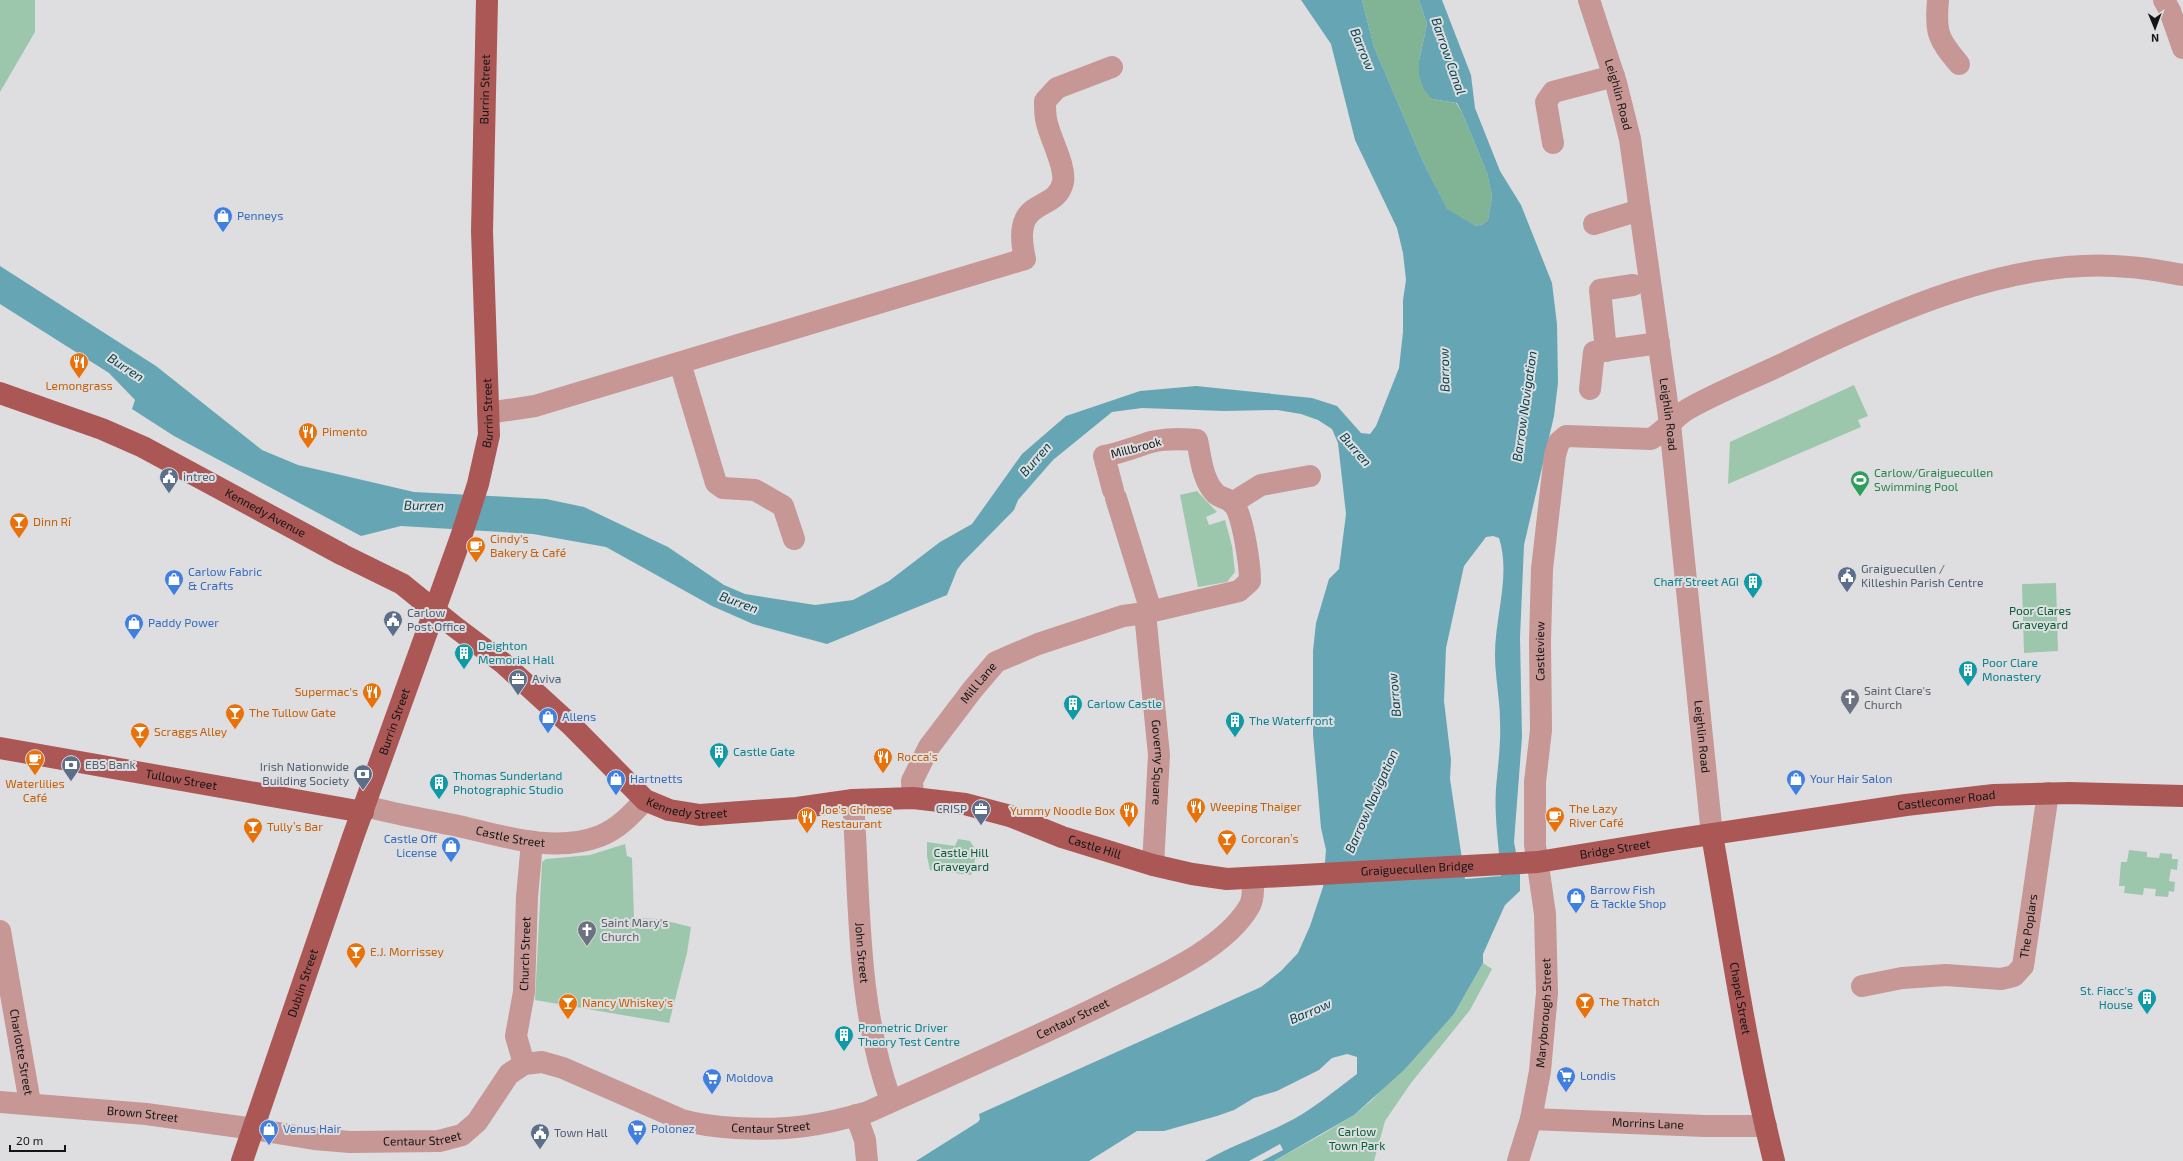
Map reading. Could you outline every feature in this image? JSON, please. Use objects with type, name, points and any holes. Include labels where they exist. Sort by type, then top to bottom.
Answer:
[{"type":"main road","name":"Burrin Street","points":[[364,809],[461,537],[478,484],[489,435],[482,231],[486,0]]},
{"type":"main road","name":"Kennedy Avenue","points":[[0,393],[96,427],[143,447],[343,555],[402,584],[435,609]]},
{"type":"main road","name":"Kennedy Street","points":[[435,609],[455,627],[503,663],[573,727],[645,800],[669,810],[700,815],[797,808],[853,800],[913,798],[965,804]]},
{"type":"main road","name":"Tullow Street","points":[[0,748],[364,809]]},
{"type":"main road","name":"Castlecomer Road","points":[[1712,834],[1935,801],[1994,795],[2048,793],[2183,796]]},
{"type":"main road","name":"Castle Hill","points":[[965,804],[1010,816],[1062,837],[1153,865],[1192,874],[1228,879],[1253,878]]},
{"type":"main road","name":"Dublin Street","points":[[242,1161],[364,809]]},
{"type":"main road","name":"Bridge Street","points":[[1528,863],[1712,834]]},
{"type":"main road","name":"Chapel Street","points":[[1712,834],[1732,951],[1774,1161]]},
{"type":"main road","name":"Graiguecullen Bridge","points":[[1253,878],[1528,863]]},
{"type":"street","name":"Leighlin Road","points":[[1589,0],[1614,76],[1630,139],[1670,424],[1712,834]]},
{"type":"street","points":[[1938,0],[1936,18],[1938,37],[1959,64]]},
{"type":"street","points":[[2164,0],[2170,11],[2183,48]]},
{"type":"street","points":[[488,413],[535,406],[1025,259],[1022,246],[1023,221],[1035,207],[1055,197],[1063,182],[1060,166],[1046,120],[1045,101],[1057,88],[1112,67]]},
{"type":"street","points":[[1553,143],[1546,102],[1553,92],[1614,76]]},
{"type":"street","points":[[1594,224],[1640,210]]},
{"type":"street","points":[[1670,424],[1687,410],[1862,326],[1948,294],[2019,274],[2082,266],[2128,266],[2183,275]]},
{"type":"street","points":[[1606,351],[1600,290],[1633,285]]},
{"type":"street","points":[[1590,389],[1594,352],[1659,343]]},
{"type":"street","points":[[680,363],[716,483],[723,488],[755,490],[784,506],[794,539]]},
{"type":"street","name":"Castleview","points":[[1528,863],[1535,845],[1535,782],[1541,730],[1540,642],[1542,569],[1555,455],[1563,438],[1651,439],[1662,432],[1670,424]]},
{"type":"street","name":"Millbrook","points":[[1114,494],[1104,456],[1126,452],[1152,442],[1175,438],[1197,440],[1204,475],[1216,494],[1232,503]]},
{"type":"street","points":[[1232,503],[1261,485],[1310,476]]},
{"type":"street","name":"Governy Square","points":[[1114,494],[1148,612],[1159,755],[1153,865]]},
{"type":"street","name":"Mill Lane","points":[[913,798],[912,781],[929,748],[973,689],[996,662],[1038,644],[1123,616],[1148,612],[1238,591],[1250,581],[1250,568],[1240,519],[1232,503]]},
{"type":"street","name":"The Poplars","points":[[1862,986],[1902,978],[1946,975],[2001,979],[2014,976],[2023,966],[2048,793]]},
{"type":"street","name":"Castle Street","points":[[364,809],[532,842],[566,843],[600,836],[621,824],[645,800]]},
{"type":"street","name":"John Street","points":[[853,800],[863,986],[880,1070],[891,1101]]},
{"type":"street","name":"Church Street","points":[[524,1064],[516,1036],[524,992],[527,897],[532,842]]},
{"type":"street","name":"Maryborough Street","points":[[1518,1161],[1531,1119],[1540,1071],[1547,993],[1545,914],[1528,863]]},
{"type":"street","name":"Centaur Street","points":[[254,1129],[314,1140],[350,1142],[439,1141],[462,1135],[477,1122],[509,1074],[524,1064],[542,1062],[563,1068],[682,1120],[697,1125],[772,1130],[809,1127],[856,1115],[891,1101],[1054,1029],[1181,966],[1221,938],[1244,914],[1250,906],[1253,891],[1253,878]]},
{"type":"street","name":"Charlotte Street","points":[[0,931],[30,1103]]},
{"type":"street","name":"Brown Street","points":[[0,1102],[30,1103],[146,1114],[254,1129]]},
{"type":"street","points":[[856,1115],[865,1140],[867,1161]]},
{"type":"street","name":"Morrins Lane","points":[[1531,1119],[1705,1126],[1766,1126]]},
{"type":"green space","points":[[0,0],[35,0],[35,32],[0,92]]},
{"type":"green space","points":[[1362,0],[1419,0],[1427,24],[1419,61],[1432,99],[1456,103],[1462,112],[1487,173],[1492,196],[1488,220],[1483,224],[1476,226],[1447,210],[1424,164],[1374,47]]},
{"type":"green space","points":[[1854,385],[1868,416],[1858,420],[1861,427],[1728,484],[1730,442]]},
{"type":"green space","points":[[1197,491],[1217,512],[1206,517],[1209,525],[1225,520],[1232,546],[1235,572],[1227,582],[1198,587],[1180,495]]},
{"type":"green space","name":"Poor Clares Graveyard","points":[[2056,583],[2058,651],[2024,653],[2022,584]]},
{"type":"green space","name":"Castle Hill Graveyard","points":[[958,839],[970,841],[977,852],[971,875],[930,870],[927,856],[927,842],[955,846]]},
{"type":"green space","points":[[625,844],[627,856],[632,858],[634,918],[659,919],[691,927],[687,953],[669,1023],[535,1000],[542,862],[546,859],[590,855]]},
{"type":"green space","points":[[2129,850],[2147,852],[2147,857],[2159,858],[2160,853],[2172,854],[2172,859],[2178,859],[2177,870],[2171,869],[2169,881],[2175,882],[2174,892],[2169,891],[2168,897],[2155,896],[2156,889],[2144,888],[2143,895],[2124,893],[2125,886],[2119,886],[2121,862],[2127,862]]},
{"type":"green space","name":"Carlow Town Park","points":[[1483,963],[1492,969],[1470,1010],[1411,1083],[1385,1121],[1374,1161],[1274,1161],[1354,1115],[1372,1100],[1454,1014]]},
{"type":"water","points":[[1301,0],[1362,0],[1374,47],[1424,164],[1447,209],[1476,226],[1483,224],[1488,220],[1492,196],[1487,173],[1462,112],[1457,103],[1432,99],[1424,89],[1419,75],[1419,61],[1427,24],[1419,0],[1442,0],[1471,75],[1475,108],[1500,171],[1521,205],[1552,283],[1557,324],[1558,383],[1554,416],[1524,545],[1520,638],[1522,737],[1514,842],[1520,874],[1520,891],[1505,905],[1483,954],[1483,963],[1454,1014],[1404,1070],[1354,1115],[1274,1161],[1205,1161],[1286,1123],[1313,1107],[1357,1074],[1357,1057],[1347,1054],[1332,1058],[1319,1070],[1277,1091],[1254,1098],[1234,1110],[1217,1116],[1164,1131],[1137,1131],[1089,1161],[916,1161],[978,1122],[980,1119],[979,1114],[1261,987],[1281,971],[1298,953],[1310,926],[1323,887],[1326,850],[1321,828],[1313,734],[1313,651],[1316,623],[1329,579],[1339,569],[1346,514],[1338,443],[1332,429],[1318,420],[1301,414],[1277,410],[1224,411],[1142,408],[1112,412],[1053,460],[1018,500],[1014,510],[962,563],[957,570],[947,595],[827,644],[753,624],[712,606],[606,547],[533,534],[401,526],[361,536],[174,436],[132,409],[135,400],[109,373],[0,304],[0,266],[156,366],[262,450],[298,465],[414,492],[546,499],[584,507],[668,547],[724,585],[745,594],[815,605],[853,600],[889,581],[940,542],[972,524],[1022,454],[1066,416],[1140,391],[1196,386],[1312,398],[1337,406],[1361,433],[1370,434],[1376,426],[1399,368],[1403,332],[1403,300],[1406,280],[1403,253],[1397,228],[1355,140],[1331,44]],"holes":[[[1493,536],[1499,538],[1502,552],[1503,581],[1495,655],[1500,730],[1496,788],[1496,821],[1501,876],[1465,879],[1450,779],[1451,760],[1444,701],[1446,648],[1464,566],[1486,537]]]},
{"type":"pier","points":[[1280,1144],[1283,1150],[1262,1161],[1249,1161]]},
{"type":"place","name":"Penneys","points":[[223,233]]},
{"type":"place","name":"Lemongrass","points":[[79,379]]},
{"type":"place","name":"Pimento","points":[[308,449]]},
{"type":"place","name":"intreo","points":[[169,494]]},
{"type":"place","name":"Carlow/Graiguecullen Swimming Pool","points":[[1860,497]]},
{"type":"place","name":"Dinn Rí","points":[[19,539]]},
{"type":"place","name":"Cindy's Bakery & Café","points":[[476,563]]},
{"type":"place","name":"Graiguecullen / Killeshin Parish Centre","points":[[1847,593]]},
{"type":"place","name":"Carlow Fabric & Crafts","points":[[174,596]]},
{"type":"place","name":"Chaff Street AGI","points":[[1753,599]]},
{"type":"place","name":"Carlow Post Office","points":[[393,637]]},
{"type":"place","name":"Paddy Power","points":[[134,640]]},
{"type":"place","name":"Deighton Memorial Hall","points":[[464,670]]},
{"type":"place","name":"Poor Clare Monastery","points":[[1968,687]]},
{"type":"place","name":"Aviva","points":[[518,696]]},
{"type":"place","name":"Supermac's","points":[[372,709]]},
{"type":"place","name":"Saint Clare's Church","points":[[1850,715]]},
{"type":"place","name":"Carlow Castle","points":[[1073,721]]},
{"type":"place","name":"The Tullow Gate","points":[[235,730]]},
{"type":"place","name":"Allens","points":[[548,734]]},
{"type":"place","name":"The Waterfront","points":[[1235,738]]},
{"type":"place","name":"Scraggs Alley","points":[[140,749]]},
{"type":"place","name":"Castle Gate","points":[[719,769]]},
{"type":"place","name":"Rocca's","points":[[883,774]]},
{"type":"place","name":"Waterlilies Café","points":[[35,776]]},
{"type":"place","name":"EBS Bank","points":[[71,782]]},
{"type":"place","name":"Irish Nationwide Building Society","points":[[363,791]]},
{"type":"place","name":"Hartnetts","points":[[616,796]]},
{"type":"place","name":"Your Hair Salon","points":[[1796,796]]},
{"type":"place","name":"Thomas Sunderland Photographic Studio","points":[[439,800]]},
{"type":"place","name":"Weeping Thaiger","points":[[1196,824]]},
{"type":"place","name":"CRISP","points":[[981,826]]},
{"type":"place","name":"Yummy Noodle Box","points":[[1129,828]]},
{"type":"place","name":"The Lazy River Café","points":[[1555,833]]},
{"type":"place","name":"Joe's Chinese Restaurant","points":[[807,834]]},
{"type":"place","name":"Tully’s Bar","points":[[253,844]]},
{"type":"place","name":"Corcoran’s","points":[[1227,856]]},
{"type":"place","name":"Castle Off License","points":[[451,863]]},
{"type":"place","name":"Barrow Fish & Tackle Shop","points":[[1576,914]]},
{"type":"place","name":"Saint Mary's Church","points":[[587,947]]},
{"type":"place","name":"E.J. Morrissey","points":[[356,969]]},
{"type":"place","name":"St. Fiacc's House","points":[[2147,1015]]},
{"type":"place","name":"The Thatch","points":[[1585,1019]]},
{"type":"place","name":"Nancy Whiskey's","points":[[568,1020]]},
{"type":"place","name":"Prometric Driver Theory Test Centre","points":[[844,1052]]},
{"type":"place","name":"Londis","points":[[1566,1093]]},
{"type":"place","name":"Moldova","points":[[712,1095]]},
{"type":"place","name":"Venus Hair","points":[[269,1146]]},
{"type":"place","name":"Polonez","points":[[637,1146]]},
{"type":"place","name":"Town Hall","points":[[540,1150]]},
{"type":"water label","name":"Barrow","points":[[1363,49]]},
{"type":"water label","name":"Barrow Canal","points":[[1449,56]]},
{"type":"water label","name":"Burren","points":[[126,367]]},
{"type":"water label","name":"Barrow","points":[[1444,370]]},
{"type":"water label","name":"Barrow Navigation","points":[[1524,406]]},
{"type":"water label","name":"Burren","points":[[1356,449]]},
{"type":"water label","name":"Burren","points":[[1035,459]]},
{"type":"water label","name":"Burren","points":[[424,505]]},
{"type":"water label","name":"Burren","points":[[739,602]]},
{"type":"water label","name":"Barrow","points":[[1394,695]]},
{"type":"water label","name":"Barrow Navigation","points":[[1371,801]]},
{"type":"water label","name":"Barrow","points":[[1310,1011]]}]
